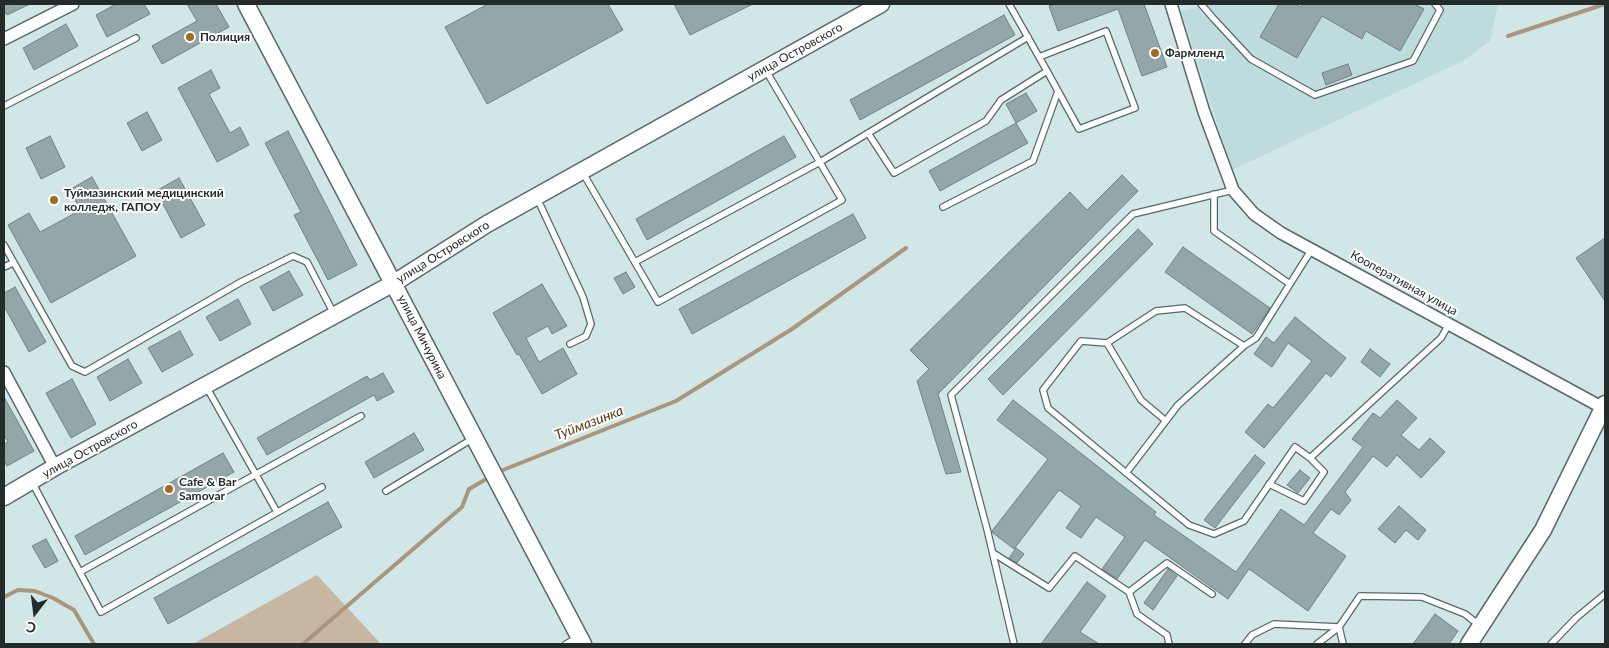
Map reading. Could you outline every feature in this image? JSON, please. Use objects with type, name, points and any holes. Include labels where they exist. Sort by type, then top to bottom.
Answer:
[{"type":"main road","name":"улица Мичурина","points":[[246,4],[394,283],[576,642]]},
{"type":"main road","name":"улица Островского","points":[[4,497],[55,467],[394,283],[487,224],[881,4]]},
{"type":"main road","points":[[1469,644],[1544,530],[1605,407]]},
{"type":"street","points":[[4,38],[73,4]]},
{"type":"street","name":"Кооперативная улица","points":[[1171,4],[1204,112],[1233,190],[1254,214],[1281,233],[1605,407]]},
{"type":"street","points":[[4,372],[55,467]]},
{"type":"lane","points":[[1012,4],[1046,71],[1079,129],[1135,108],[1106,31],[1039,57]]},
{"type":"lane","points":[[1201,4],[1251,59],[1315,95],[1413,61],[1440,10],[1435,4]]},
{"type":"lane","points":[[635,262],[820,162],[1028,37]]},
{"type":"lane","points":[[4,106],[136,38]]},
{"type":"lane","points":[[582,171],[658,302],[842,200],[764,69]]},
{"type":"lane","points":[[868,133],[894,174],[986,121],[1001,100],[1046,71]]},
{"type":"lane","points":[[943,207],[1033,161],[1058,91]]},
{"type":"lane","points":[[1014,644],[952,395],[1134,214],[1233,190]]},
{"type":"lane","points":[[1214,194],[1214,231],[1290,284]]},
{"type":"lane","points":[[536,196],[583,297],[591,324],[586,336],[570,344]]},
{"type":"lane","points":[[4,245],[72,366],[85,372],[241,282],[293,256],[307,262],[335,316]]},
{"type":"lane","points":[[1126,472],[1178,405],[1244,346],[1256,338],[1312,249]]},
{"type":"lane","points":[[4,267],[13,262]]},
{"type":"lane","points":[[1244,346],[1185,308],[1156,311],[1107,343],[1081,341],[1042,390],[1048,408],[1189,525],[1214,534],[1244,521],[1269,484],[1295,447],[1324,472],[1304,501],[1269,484]]},
{"type":"lane","points":[[1310,458],[1441,338],[1449,324]]},
{"type":"lane","points":[[1107,343],[1141,400],[1166,421]]},
{"type":"lane","points":[[206,386],[277,512]]},
{"type":"lane","points":[[80,572],[361,416]]},
{"type":"lane","points":[[386,491],[474,438]]},
{"type":"lane","points":[[32,482],[101,612],[322,487]]},
{"type":"lane","points":[[992,553],[1049,588],[1075,556],[1129,592],[1137,614],[1167,635],[1169,644]]},
{"type":"lane","points":[[1129,592],[1167,563],[1212,594]]},
{"type":"lane","points":[[1551,644],[1576,618],[1605,594]]},
{"type":"lane","points":[[1316,644],[1339,627],[1360,596],[1422,597],[1465,614],[1481,626]]},
{"type":"lane","points":[[1245,644],[1252,635],[1274,624],[1339,627]]},
{"type":"lane","points":[[1339,627],[1343,644]]},
{"type":"shaded area","points":[[1210,4],[1498,4],[1490,41],[1463,61],[1232,170],[1181,11]]},
{"type":"shaded area","points":[[317,575],[381,644],[193,644]]},
{"type":"building","points":[[4,4],[30,4],[7,15],[4,10]]},
{"type":"building","points":[[116,4],[144,4],[150,14],[107,37],[96,15]]},
{"type":"building","name":"Полиция","points":[[187,4],[216,4],[229,27],[162,64],[152,46],[197,21]]},
{"type":"building","points":[[488,4],[608,4],[623,30],[487,104],[445,27]]},
{"type":"building","points":[[674,4],[753,4],[690,35]]},
{"type":"building","points":[[1056,4],[1144,4],[1167,67],[1142,76],[1118,9],[1058,31],[1049,6]]},
{"type":"building","points":[[1279,4],[1294,4],[1301,7],[1303,4],[1414,4],[1424,9],[1400,51],[1366,31],[1362,39],[1322,16],[1297,58],[1260,37]]},
{"type":"building","points":[[1004,15],[1015,35],[860,120],[850,100]]},
{"type":"building","points":[[66,24],[78,46],[34,70],[23,48]]},
{"type":"building","points":[[1348,64],[1352,75],[1326,85],[1322,73]]},
{"type":"building","points":[[211,70],[220,88],[209,94],[230,133],[240,127],[249,145],[217,162],[178,88]]},
{"type":"building","points":[[1026,93],[1037,111],[1016,123],[1006,104]]},
{"type":"building","points":[[147,112],[162,140],[142,151],[127,123]]},
{"type":"building","points":[[1016,123],[1028,143],[940,191],[929,171]]},
{"type":"building","points":[[288,131],[357,265],[328,280],[294,215],[301,212],[265,143]]},
{"type":"building","points":[[50,136],[65,167],[41,179],[26,148]]},
{"type":"building","points":[[784,136],[796,157],[647,240],[636,219]]},
{"type":"building","points":[[1122,175],[1138,191],[938,394],[961,472],[946,474],[917,381],[929,369],[910,350],[1070,192],[1087,210]]},
{"type":"building","points":[[92,177],[136,256],[51,303],[8,225],[29,213],[40,232],[81,210],[69,190]]},
{"type":"building","points":[[179,178],[205,225],[181,238],[156,191]]},
{"type":"building","points":[[853,214],[866,238],[692,334],[679,309]]},
{"type":"building","points":[[1138,229],[1153,244],[1003,395],[988,379]]},
{"type":"building","points":[[1605,238],[1605,301],[1576,258]]},
{"type":"building","points":[[1183,247],[1270,308],[1252,334],[1165,272]]},
{"type":"building","points":[[289,271],[303,295],[273,311],[260,287]]},
{"type":"building","points":[[626,272],[635,287],[623,294],[614,278]]},
{"type":"building","points":[[542,284],[567,326],[552,334],[548,326],[526,338],[539,362],[563,348],[577,374],[542,394],[493,313]]},
{"type":"building","points":[[15,287],[46,342],[29,352],[4,306],[4,293]]},
{"type":"building","points":[[238,299],[251,324],[220,341],[206,317]]},
{"type":"building","points":[[1295,317],[1346,358],[1331,377],[1326,373],[1264,448],[1245,432],[1268,404],[1273,408],[1312,361],[1288,343],[1272,367],[1254,354],[1266,337],[1274,343]]},
{"type":"building","points":[[180,331],[193,355],[162,372],[148,348]]},
{"type":"building","points":[[1370,349],[1390,364],[1380,377],[1361,362]]},
{"type":"building","points":[[128,359],[142,383],[110,401],[97,377]]},
{"type":"building","points":[[383,373],[394,392],[377,401],[374,395],[267,455],[257,438],[367,376],[370,380]]},
{"type":"building","points":[[72,379],[96,424],[71,438],[46,393]]},
{"type":"building","points":[[4,397],[34,451],[7,466],[4,461],[4,444],[8,442],[4,435]]},
{"type":"building","points":[[1013,400],[1156,512],[1154,515],[1236,572],[1281,509],[1304,525],[1363,447],[1352,439],[1373,413],[1380,418],[1397,400],[1417,418],[1401,435],[1419,450],[1430,438],[1445,452],[1421,478],[1397,455],[1387,467],[1373,456],[1345,492],[1351,500],[1339,515],[1331,509],[1313,533],[1346,556],[1308,611],[1249,569],[1228,599],[1145,540],[1117,579],[1102,569],[1125,537],[1096,517],[1081,538],[1066,528],[1081,506],[1059,490],[1014,549],[992,531],[1048,459],[997,420]]},
{"type":"building","points":[[414,433],[424,450],[374,478],[365,462]]},
{"type":"building","points":[[223,453],[234,472],[85,555],[75,536]]},
{"type":"building","points":[[1255,455],[1265,463],[1215,528],[1204,520]]},
{"type":"building","points":[[1300,470],[1310,478],[1298,493],[1287,485]]},
{"type":"building","points":[[328,502],[342,527],[168,624],[154,598]]},
{"type":"building","points":[[1399,506],[1426,530],[1418,540],[1406,530],[1395,543],[1378,529]]},
{"type":"building","points":[[46,539],[58,561],[45,568],[32,546]]},
{"type":"building","points":[[1016,548],[1024,554],[1017,563],[1009,558]]},
{"type":"building","points":[[1168,569],[1177,576],[1153,610],[1144,603]]},
{"type":"building","points":[[1087,582],[1106,596],[1080,632],[1099,644],[1041,644]]},
{"type":"building","points":[[1435,614],[1458,631],[1449,644],[1413,644]]},
{"type":"waterway","name":"Туймазинка","points":[[1508,36],[1605,4]]},
{"type":"waterway","name":"Туймазинка","points":[[498,472],[676,401],[792,329],[906,248]]},
{"type":"waterway","name":"Туймазинка","points":[[303,644],[462,507],[469,489],[490,477]]},
{"type":"waterway","name":"Туймазинка","points":[[4,597],[18,590],[35,591],[53,598],[74,610],[94,644]]},
{"type":"place","name":"Полиция","points":[[190,37]]},
{"type":"place","name":"Фармленд","points":[[1155,53]]},
{"type":"place","name":"Туймазинский медицинский колледж, ГАПОУ","points":[[54,200]]},
{"type":"place","name":"Cafe & Bar Samovar","points":[[169,489]]}]
